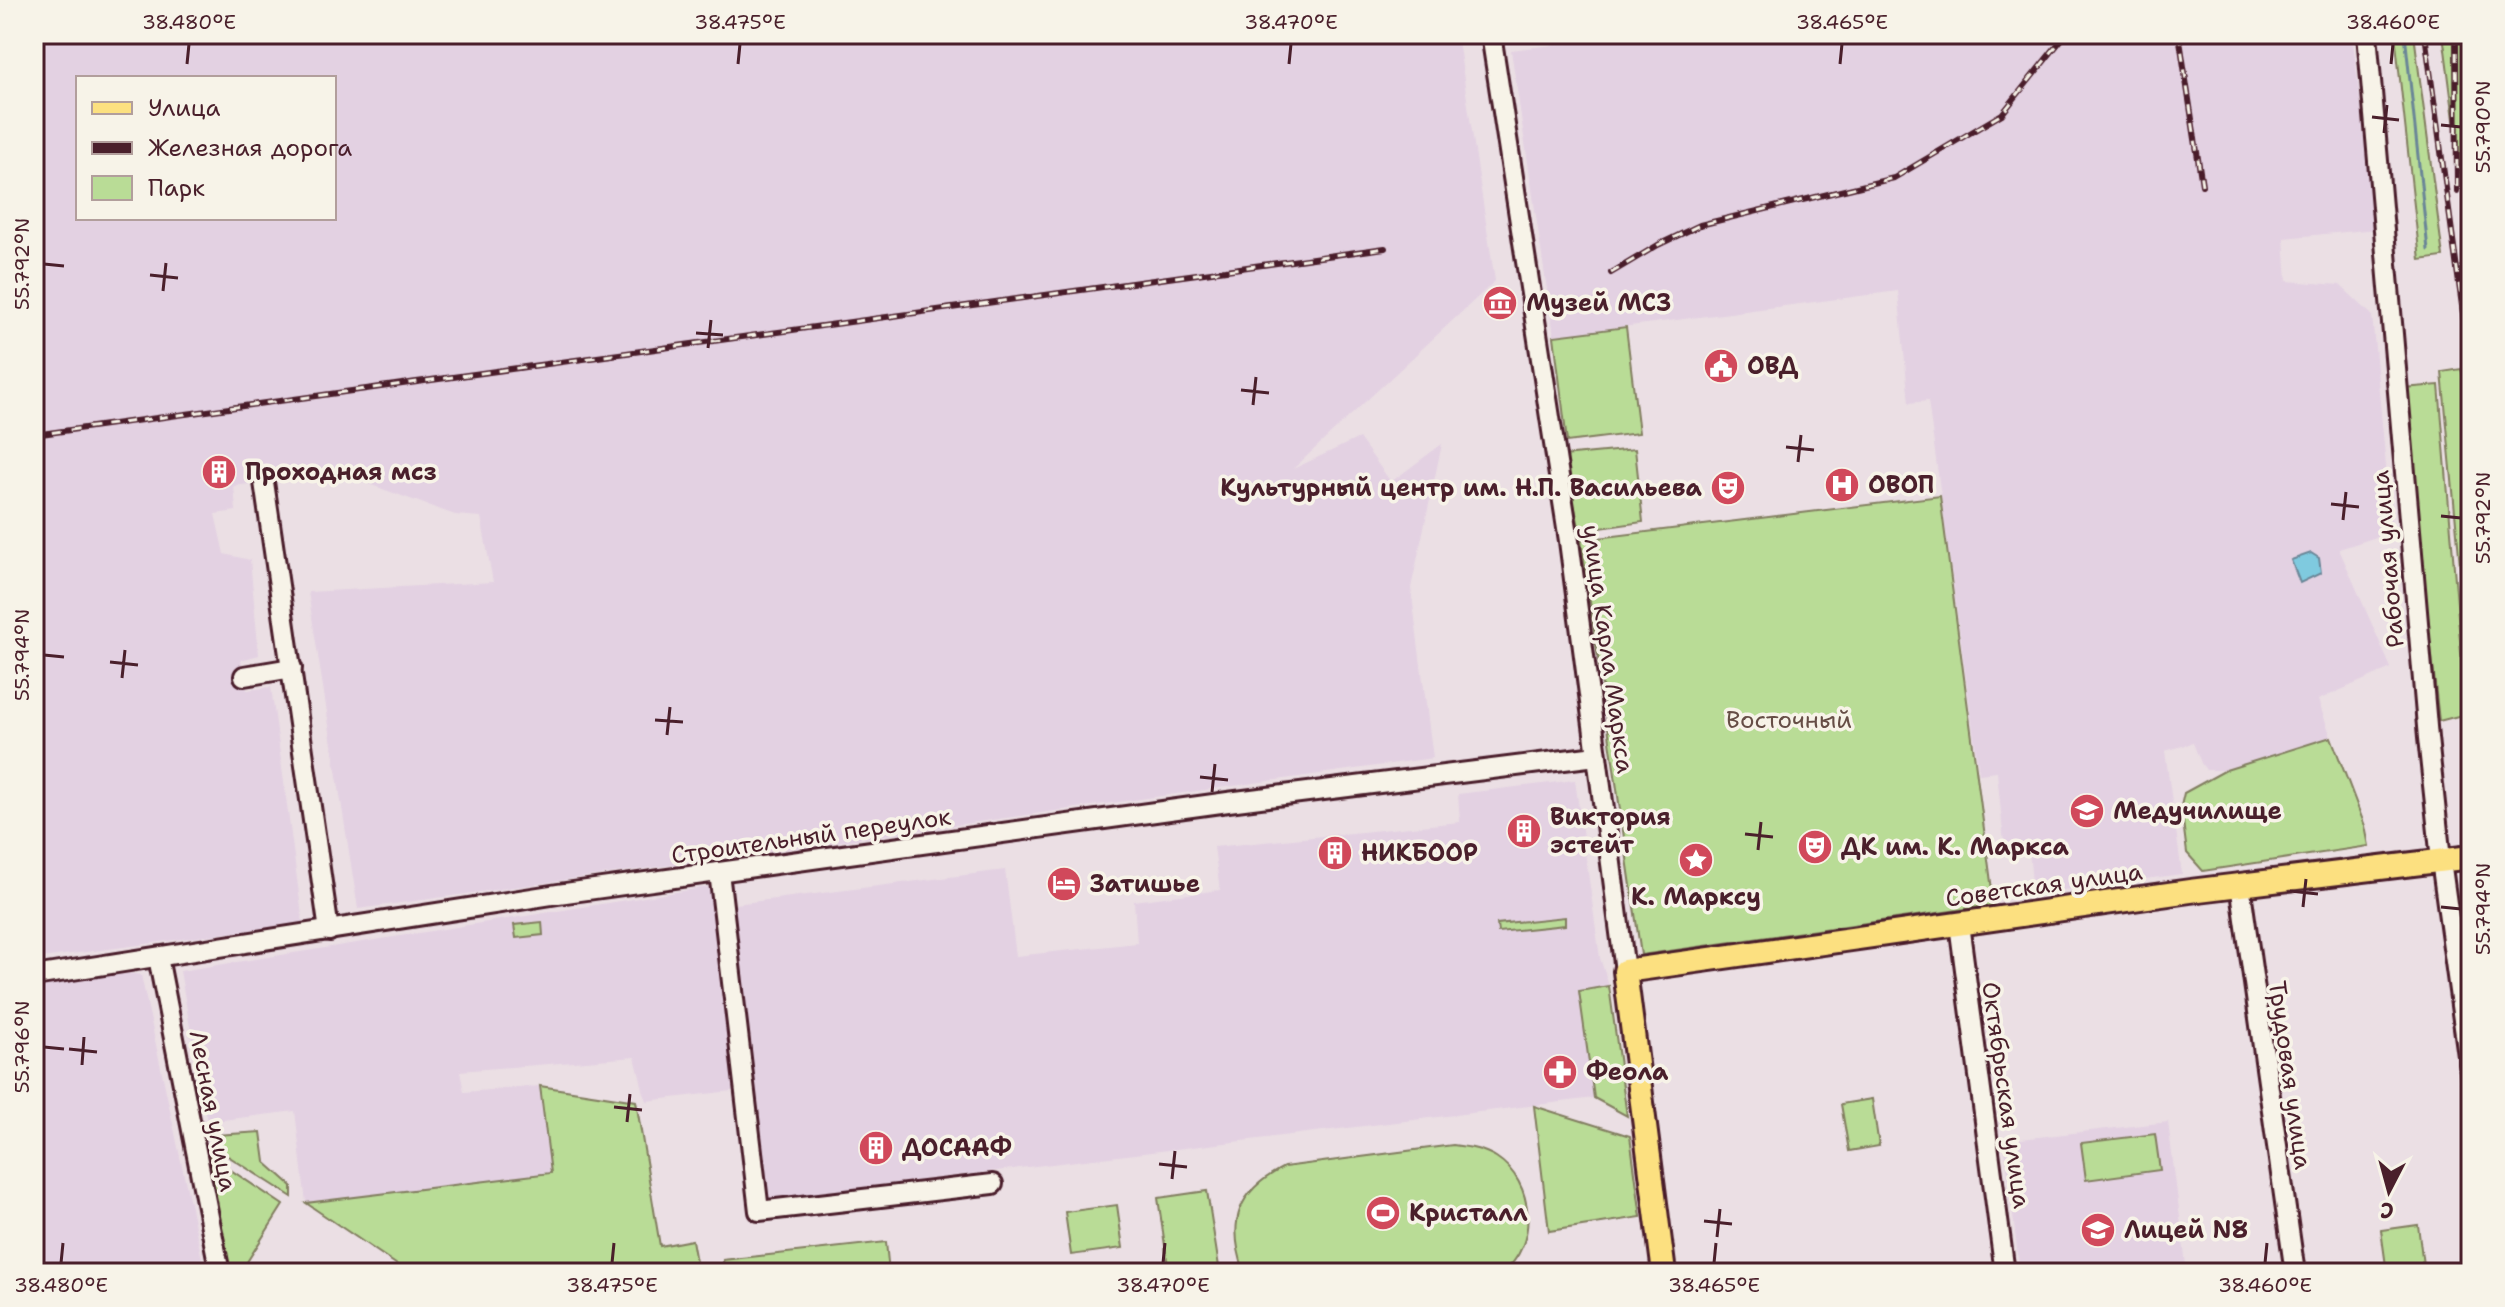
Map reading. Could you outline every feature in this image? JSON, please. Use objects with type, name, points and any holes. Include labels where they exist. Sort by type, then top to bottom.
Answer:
[{"type":"main road","name":"Советская улица","points":[[1625,971],[2240,884],[2471,857]]},
{"type":"main road","name":"улица Карла Маркса","points":[[1625,971],[1664,1273]]},
{"type":"street","name":"улица Карла Маркса","points":[[1491,34],[1569,541],[1625,971]]},
{"type":"street","name":"Рабочая улица","points":[[2367,34],[2420,655],[2441,860],[2471,1078]]},
{"type":"street","points":[[264,482],[329,931]]},
{"type":"street","points":[[244,676],[292,668]]},
{"type":"street","name":"Строительный переулок","points":[[34,976],[719,872],[1228,802],[1596,756]]},
{"type":"street","points":[[719,872],[759,1211],[993,1184]]},
{"type":"street","name":"Трудовая улица","points":[[2240,884],[2295,1273]]},
{"type":"street","name":"Октябрьская улица","points":[[1959,924],[2005,1273]]},
{"type":"street","name":"Лесная улица","points":[[158,957],[220,1273]]},
{"type":"shaded area","points":[[34,34],[1457,34],[1495,281],[1293,469],[1359,438],[1391,482],[1442,444],[1411,588],[1433,758],[358,909],[308,592],[493,582],[481,517],[455,515],[335,472],[234,486],[236,511],[215,514],[224,554],[250,560],[259,655],[241,660],[247,690],[271,687],[303,923],[34,959]]},
{"type":"shaded area","points":[[1586,34],[2352,34],[2376,229],[2284,238],[2287,281],[2340,285],[2372,315],[2392,532],[2339,549],[2391,668],[2318,700],[2331,737],[2226,770],[2206,770],[2193,743],[2165,751],[2182,874],[2033,894],[2029,850],[2005,853],[1997,772],[1979,774],[1928,401],[1909,403],[1898,291],[1554,336],[1511,50],[1586,41]]},
{"type":"shaded area","points":[[1575,780],[1600,958],[1609,986],[1627,1116],[1594,1098],[766,1199],[728,905],[1005,870],[1016,956],[1137,943],[1134,901],[1220,890],[1214,847],[1460,822],[1458,794]]},
{"type":"shaded area","points":[[714,886],[740,1090],[646,1101],[635,1057],[460,1071],[464,1092],[540,1086],[551,1173],[306,1203],[295,1111],[207,1122],[180,971]]},
{"type":"shaded area","points":[[128,973],[141,975],[205,1273],[34,1273],[34,986]]},
{"type":"shaded area","name":"Лицей N8","points":[[2168,1122],[2187,1273],[2020,1273],[2004,1141]]},
{"type":"green space","points":[[2395,34],[2414,34],[2443,257],[2420,260]]},
{"type":"green space","points":[[2443,34],[2471,34],[2471,251]]},
{"type":"green space","points":[[1626,327],[1639,433],[1567,442],[1554,336]]},
{"type":"green space","points":[[2461,369],[2471,402],[2471,684],[2442,372]]},
{"type":"green space","points":[[2439,385],[2466,714],[2439,721],[2403,388]]},
{"type":"green space","points":[[1635,449],[1643,522],[1580,531],[1563,456]]},
{"type":"green space","name":"Восточный","points":[[1940,496],[1994,905],[1641,955],[1581,540]]},
{"type":"green space","points":[[2331,737],[2365,826],[2369,846],[2203,871],[2187,853],[2181,806],[2184,793],[2226,770]]},
{"type":"green space","points":[[2471,914],[2471,995],[2460,923]]},
{"type":"green space","points":[[1565,917],[1565,925],[1498,932],[1497,924]]},
{"type":"green space","points":[[542,922],[543,935],[516,938],[514,925]]},
{"type":"green space","points":[[1609,986],[1627,1116],[1594,1098],[1579,991]]},
{"type":"green space","points":[[540,1086],[636,1101],[660,1246],[692,1240],[698,1273],[409,1273],[306,1203],[551,1173]]},
{"type":"green space","points":[[1872,1099],[1879,1146],[1849,1151],[1841,1104]]},
{"type":"green space","points":[[1534,1106],[1630,1136],[1641,1217],[1549,1231]]},
{"type":"green space","points":[[261,1132],[265,1162],[292,1186],[292,1197],[217,1149],[216,1135]]},
{"type":"green space","points":[[2155,1134],[2160,1170],[2086,1180],[2081,1143]]},
{"type":"green space","name":"Кристалл","points":[[1453,1145],[1481,1150],[1496,1157],[1509,1168],[1525,1197],[1527,1231],[1514,1261],[1502,1273],[1245,1273],[1236,1237],[1240,1210],[1246,1198],[1268,1176],[1284,1167]]},
{"type":"green space","points":[[204,1152],[283,1205],[240,1273],[231,1273]]},
{"type":"green space","points":[[1207,1191],[1220,1273],[1169,1273],[1158,1198]]},
{"type":"green space","points":[[1117,1205],[1123,1248],[1071,1255],[1065,1212]]},
{"type":"green space","points":[[2418,1225],[2424,1273],[2387,1273],[2381,1230]]},
{"type":"green space","points":[[886,1242],[889,1273],[725,1273],[723,1260]]},
{"type":"water","points":[[2311,553],[2319,558],[2321,573],[2300,583],[2291,560]]},
{"type":"waterway","points":[[2405,34],[2428,250]]},
{"type":"railway","points":[[1611,273],[1700,225],[1894,178],[2002,114],[2066,34]]},
{"type":"railway","points":[[2179,34],[2202,185]]},
{"type":"railway","points":[[2425,34],[2471,372]]},
{"type":"railway","points":[[2456,34],[2457,191]]},
{"type":"railway","points":[[34,435],[1385,248]]},
{"type":"place","name":"Музей МСЗ","points":[[1500,303]]},
{"type":"place","name":"ОВД","points":[[1721,366]]},
{"type":"place","name":"Проходная мсз","points":[[219,472]]},
{"type":"place","name":"ОВОП","points":[[1842,485]]},
{"type":"place","name":"Культурный центр им. Н.П. Васильева","points":[[1728,488]]},
{"type":"place","name":"Медучилище","points":[[2087,811]]},
{"type":"place","name":"Виктория эстейт","points":[[1524,831]]},
{"type":"place","name":"ДК им. К. Маркса","points":[[1815,847]]},
{"type":"place","name":"НИКБООР","points":[[1335,853]]},
{"type":"place","name":"К. Марксу","points":[[1696,860]]},
{"type":"place","name":"Затишье","points":[[1064,884]]},
{"type":"place","name":"Феола","points":[[1560,1072]]},
{"type":"place","name":"ДОСААФ","points":[[876,1148]]},
{"type":"place","name":"Кристалл","points":[[1383,1213]]},
{"type":"place","name":"Лицей N8","points":[[2098,1230]]}]
